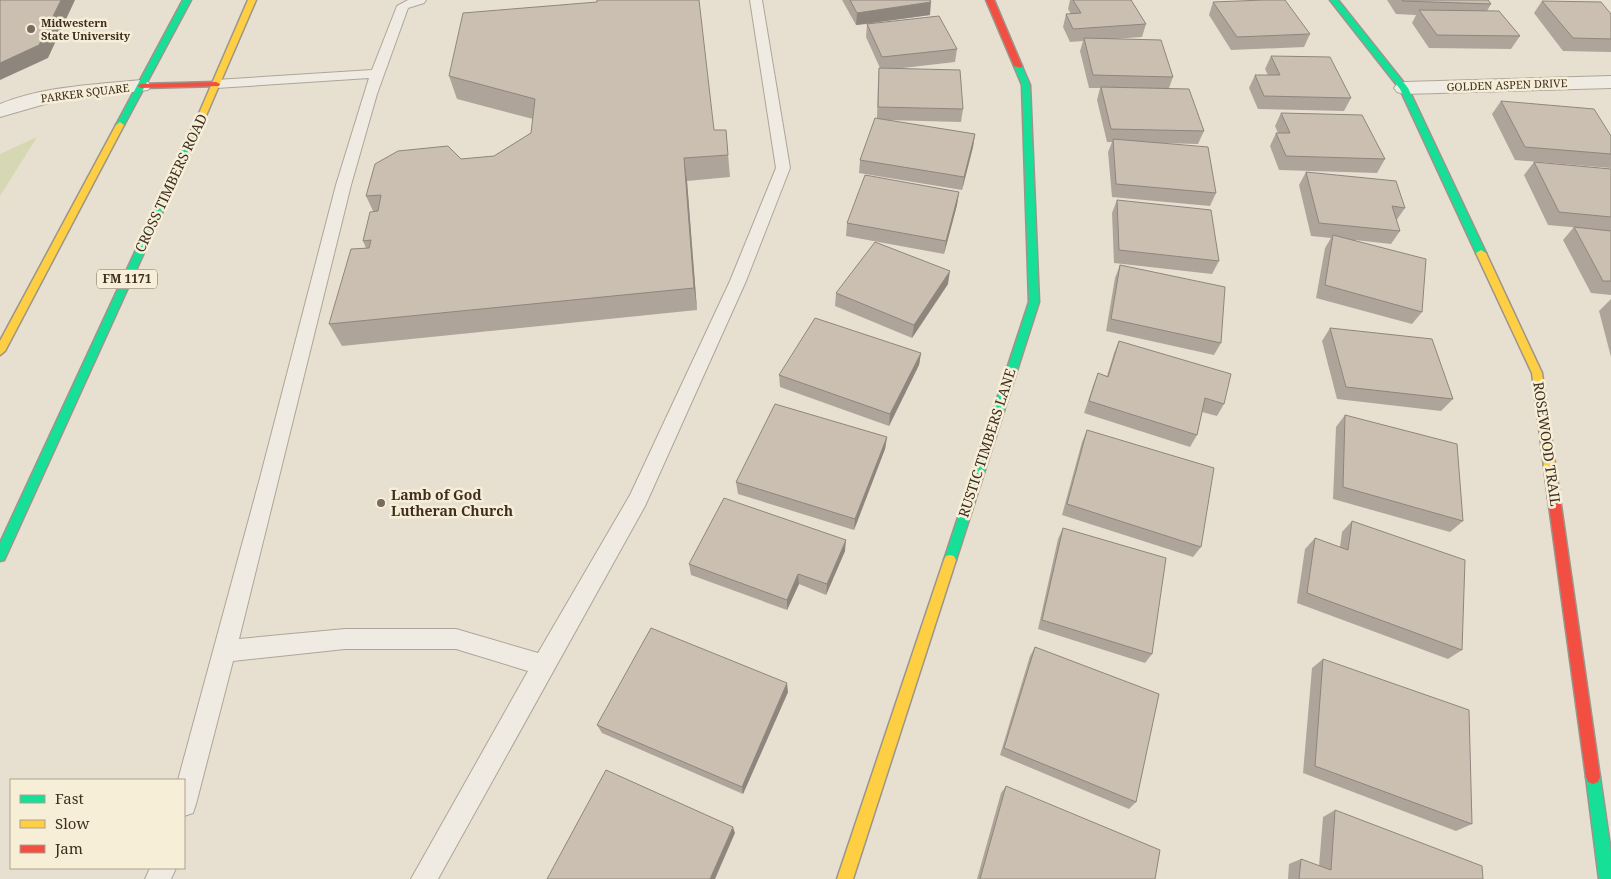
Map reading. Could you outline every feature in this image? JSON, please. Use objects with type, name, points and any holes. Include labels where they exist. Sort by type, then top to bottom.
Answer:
[{"type":"street","points":[[0,351],[187,0]]},
{"type":"street","name":"CROSS TIMBERS ROAD","points":[[0,556],[216,84],[252,0]]},
{"type":"street","name":"RUSTIC TIMBERS LANE","points":[[845,879],[1034,302],[1026,84],[990,0]]},
{"type":"street","name":"ROSEWOOD TRAIL","points":[[1334,0],[1404,88],[1537,374],[1604,818],[1607,879]]},
{"type":"street","name":"GOLDEN ASPEN DRIVE","points":[[1404,88],[1611,82]]},
{"type":"street","points":[[141,86],[216,84]]},
{"type":"street","name":"PARKER SQUARE","points":[[0,112],[15,105],[50,95],[141,86]]},
{"type":"lane","points":[[185,800],[242,590],[334,222],[376,74],[403,6],[420,0]]},
{"type":"lane","points":[[424,879],[543,664],[638,500],[738,281],[783,168],[756,0]]},
{"type":"lane","points":[[216,84],[376,74]]},
{"type":"lane","points":[[225,651],[345,639],[456,640],[543,664]]},
{"type":"green space","points":[[37,137],[0,196],[0,154]]},
{"type":"building","name":"Midwestern State University","points":[[0,0],[61,0],[39,45],[0,63]]},
{"type":"building","points":[[597,0],[699,0],[714,130],[726,130],[728,155],[684,158],[694,288],[329,324],[351,249],[369,248],[371,240],[363,241],[370,212],[378,211],[381,195],[366,196],[375,164],[398,151],[448,146],[461,159],[494,156],[531,133],[535,99],[449,76],[463,13],[597,2]]},
{"type":"building","points":[[850,0],[930,0],[931,2],[857,13]]},
{"type":"building","points":[[1073,0],[1131,0],[1146,24],[1073,29],[1066,14],[1081,13]]},
{"type":"building","points":[[1285,0],[1310,34],[1237,37],[1213,2]]},
{"type":"building","points":[[1488,0],[1491,4],[1403,1]]},
{"type":"building","points":[[1542,1],[1601,2],[1611,14],[1611,39],[1573,38]]},
{"type":"building","points":[[1419,10],[1499,11],[1520,36],[1437,35]]},
{"type":"building","points":[[939,16],[957,49],[882,57],[867,24]]},
{"type":"building","points":[[1084,38],[1161,40],[1173,77],[1093,75]]},
{"type":"building","points":[[1271,56],[1330,57],[1351,98],[1264,96],[1255,75],[1280,75]]},
{"type":"building","points":[[879,68],[960,70],[963,109],[878,107]]},
{"type":"building","points":[[1101,87],[1189,89],[1204,131],[1111,129]]},
{"type":"building","points":[[1501,101],[1594,109],[1611,136],[1611,154],[1525,147]]},
{"type":"building","points":[[1281,113],[1362,115],[1385,159],[1286,156],[1276,133],[1290,133]]},
{"type":"building","points":[[875,118],[975,134],[964,177],[860,160]]},
{"type":"building","points":[[1113,139],[1208,147],[1216,193],[1116,184]]},
{"type":"building","points":[[1534,162],[1611,169],[1611,217],[1559,212]]},
{"type":"building","points":[[1306,172],[1396,181],[1405,208],[1392,206],[1400,231],[1319,223]]},
{"type":"building","points":[[865,175],[959,192],[946,241],[847,223]]},
{"type":"building","points":[[1117,200],[1211,210],[1219,261],[1119,250]]},
{"type":"building","points":[[1574,227],[1611,231],[1611,281],[1603,281]]},
{"type":"building","points":[[1333,235],[1426,259],[1422,312],[1325,285]]},
{"type":"building","points":[[875,242],[950,271],[914,325],[836,293]]},
{"type":"building","points":[[1120,265],[1225,287],[1221,343],[1111,319]]},
{"type":"building","points":[[815,318],[921,353],[890,414],[779,375]]},
{"type":"building","points":[[1330,328],[1432,339],[1453,399],[1346,387]]},
{"type":"building","points":[[1119,341],[1231,374],[1224,404],[1205,398],[1197,435],[1089,401],[1098,373],[1108,377]]},
{"type":"building","points":[[775,404],[887,437],[855,519],[736,482]]},
{"type":"building","points":[[1345,415],[1457,444],[1463,521],[1343,487]]},
{"type":"building","points":[[1087,430],[1214,468],[1201,547],[1067,504]]},
{"type":"building","points":[[724,498],[846,540],[827,584],[798,574],[787,600],[689,564]]},
{"type":"building","points":[[1352,521],[1465,560],[1462,650],[1307,593],[1315,538],[1348,550]]},
{"type":"building","points":[[1063,528],[1166,558],[1152,654],[1042,620]]},
{"type":"building","points":[[651,628],[787,683],[742,787],[597,725]]},
{"type":"building","points":[[1035,647],[1159,694],[1136,802],[1004,748]]},
{"type":"building","points":[[1323,659],[1469,710],[1472,824],[1315,766]]},
{"type":"building","points":[[606,770],[733,827],[710,879],[547,879]]},
{"type":"building","points":[[1006,786],[1160,850],[1155,879],[980,879]]},
{"type":"building","points":[[1335,810],[1482,866],[1483,879],[1299,879],[1301,859],[1331,870]]},
{"type":"traffic: fast","points":[[120,125],[187,0]]},
{"type":"traffic: fast","points":[[1334,0],[1404,88],[1481,253]]},
{"type":"traffic: fast","points":[[950,560],[1034,302],[1026,85],[1018,66]]},
{"type":"traffic: fast","points":[[0,556],[198,125]]},
{"type":"traffic: fast","points":[[1593,777],[1607,879]]},
{"type":"traffic: slow","points":[[198,125],[252,0]]},
{"type":"traffic: slow","points":[[0,351],[120,125]]},
{"type":"traffic: slow","points":[[1481,253],[1537,373],[1554,498]]},
{"type":"traffic: slow","points":[[845,879],[950,560]]},
{"type":"traffic: jam","points":[[990,0],[1018,66]]},
{"type":"traffic: jam","points":[[141,86],[216,84]]},
{"type":"traffic: jam","points":[[1554,498],[1593,777]]},
{"type":"place","name":"Midwestern State University","points":[[31,29]]},
{"type":"place","name":"Lamb of God Lutheran Church","points":[[381,503]]}]
